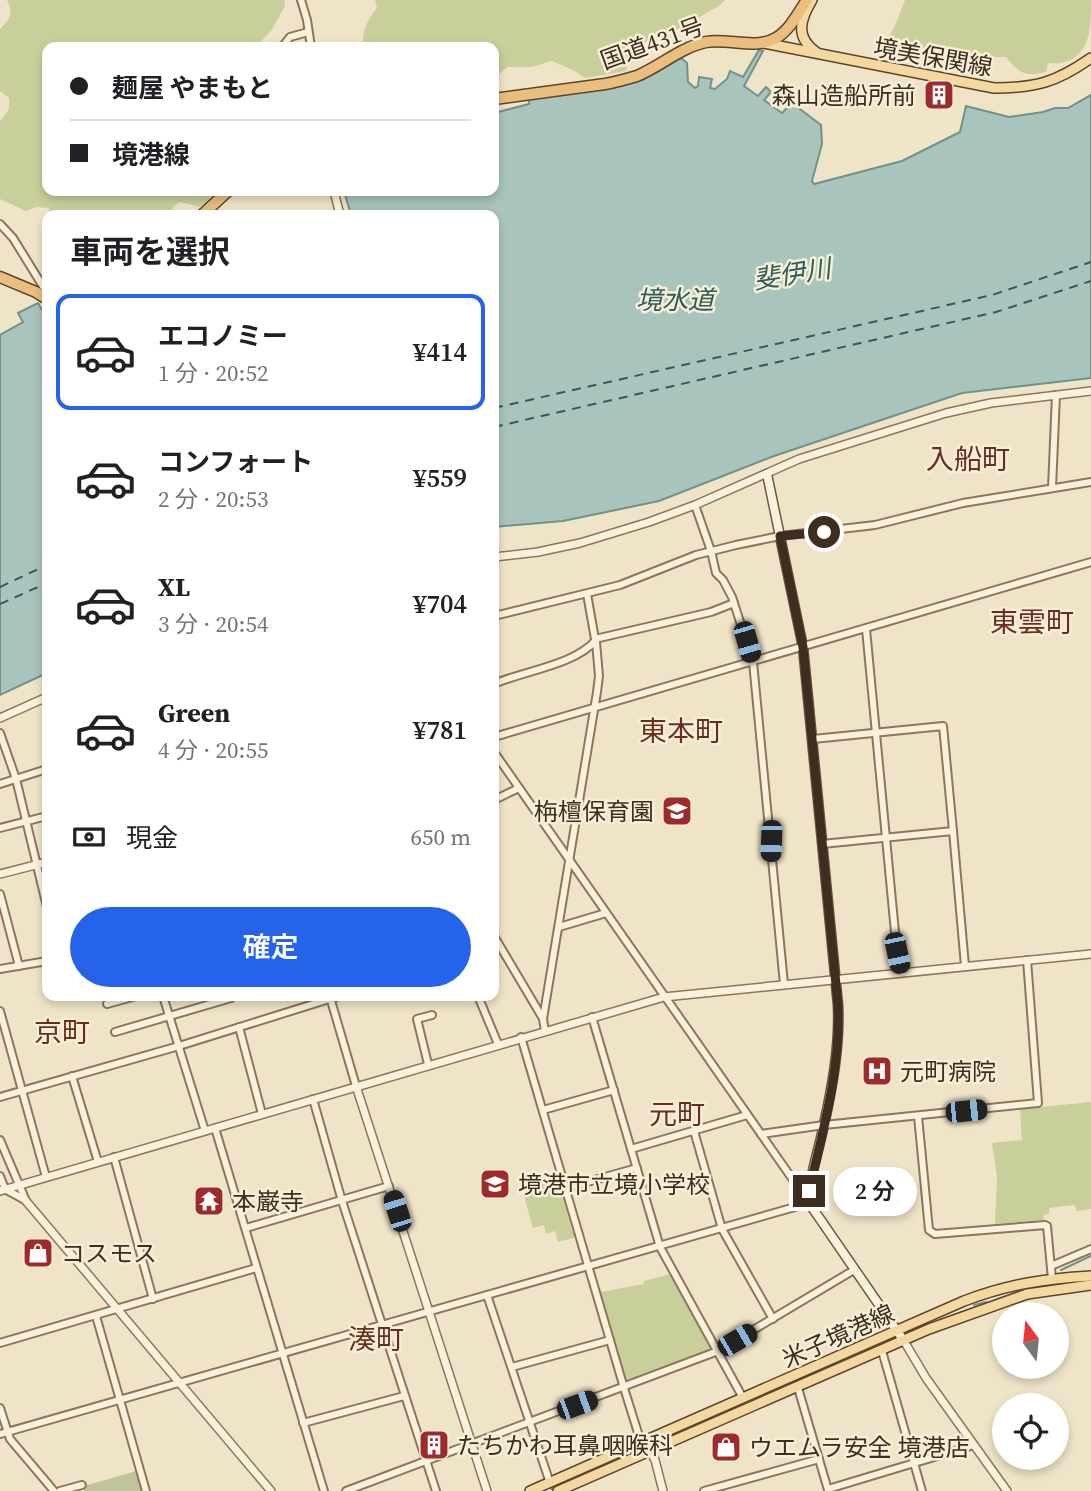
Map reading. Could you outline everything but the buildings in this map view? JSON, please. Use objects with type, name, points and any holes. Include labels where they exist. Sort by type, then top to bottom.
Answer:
[{"type":"highway","points":[[764,43],[779,37],[810,0]]},
{"type":"highway","name":"国道431号","points":[[499,98],[614,82],[638,75],[682,51],[704,43],[719,40],[764,43]]},
{"type":"highway","points":[[207,210],[223,196]]},
{"type":"highway","points":[[0,277],[42,296]]},
{"type":"main road","points":[[810,0],[800,31],[808,46],[821,55]]},
{"type":"main road","points":[[786,30],[794,50]]},
{"type":"main road","name":"境美保関線","points":[[764,43],[994,88],[1016,88],[1053,81],[1091,58]]},
{"type":"main road","points":[[767,474],[803,647],[839,1026],[809,1203],[904,1341]]},
{"type":"main road","name":"米子境港線","points":[[530,1491],[998,1289],[1052,1279],[1091,1276]]},
{"type":"main road","name":"米子境港線","points":[[558,1491],[904,1341],[1027,1294],[1091,1285]]},
{"type":"street","points":[[301,0],[310,42]]},
{"type":"street","points":[[286,42],[290,37],[309,32]]},
{"type":"street","points":[[0,223],[13,238],[42,284]]},
{"type":"street","points":[[499,556],[580,543],[695,505],[827,449],[954,411],[991,403],[1091,391]]},
{"type":"street","points":[[1052,488],[1056,395]]},
{"type":"street","points":[[499,615],[620,585],[711,551],[780,536],[874,524],[964,503],[1091,482]]},
{"type":"street","points":[[695,505],[716,573],[723,580],[734,603],[752,662],[785,984]]},
{"type":"street","points":[[499,736],[1091,562]]},
{"type":"street","points":[[545,1031],[543,1019],[599,676],[596,640],[587,594]]},
{"type":"street","points":[[499,682],[555,664],[596,640],[711,612],[734,603]]},
{"type":"street","points":[[866,629],[897,953],[902,973]]},
{"type":"street","points":[[0,718],[42,700]]},
{"type":"street","points":[[813,739],[943,726],[965,966]]},
{"type":"street","points":[[0,733],[16,779],[42,886]]},
{"type":"street","points":[[499,759],[747,1115],[798,1186],[809,1191]]},
{"type":"street","points":[[0,785],[42,771]]},
{"type":"street","points":[[499,798],[519,788]]},
{"type":"street","points":[[0,828],[42,817]]},
{"type":"street","points":[[822,844],[953,831]]},
{"type":"street","points":[[0,874],[42,863]]},
{"type":"street","points":[[0,894],[19,966]]},
{"type":"street","points":[[559,927],[606,913]]},
{"type":"street","points":[[499,944],[543,1019]]},
{"type":"street","points":[[3,1190],[664,997],[1091,954]]},
{"type":"street","points":[[761,1134],[1038,1103],[1027,960]]},
{"type":"street","points":[[0,969],[42,962]]},
{"type":"street","points":[[107,1004],[118,1001]]},
{"type":"street","points":[[165,1001],[205,1130]]},
{"type":"street","points":[[115,1032],[221,1001]]},
{"type":"street","points":[[0,1097],[179,1046],[318,1001]]},
{"type":"street","points":[[331,1001],[487,1491]]},
{"type":"street","points":[[480,1001],[498,1044]]},
{"type":"street","points":[[0,1011],[46,1177]]},
{"type":"street","points":[[428,1064],[417,1019],[432,1015]]},
{"type":"street","points":[[592,1017],[660,1247],[743,1398]]},
{"type":"street","points":[[239,1027],[262,1114]]},
{"type":"street","points":[[522,1038],[624,1388],[639,1436],[651,1451],[663,1491]]},
{"type":"street","points":[[72,1076],[98,1162]]},
{"type":"street","points":[[543,1110],[614,1090]]},
{"type":"street","points":[[313,1099],[342,1201],[436,1491]]},
{"type":"street","points":[[631,1149],[747,1115]]},
{"type":"street","points":[[918,1116],[929,1230],[935,1234],[1045,1225],[1052,1279]]},
{"type":"street","points":[[215,1128],[324,1491]]},
{"type":"street","points":[[694,1131],[722,1229],[773,1319]]},
{"type":"street","points":[[0,1140],[26,1201],[271,1491]]},
{"type":"street","points":[[114,1157],[153,1299]]},
{"type":"street","points":[[566,1188],[637,1168]]},
{"type":"street","points":[[0,1176],[3,1190]]},
{"type":"street","points":[[246,1228],[389,1186]]},
{"type":"street","points":[[3,1190],[26,1201]]},
{"type":"street","points":[[4,1433],[809,1203]]},
{"type":"street","points":[[1051,1266],[1091,1249]]},
{"type":"street","points":[[0,1343],[256,1268]]},
{"type":"street","points":[[346,1491],[718,1351],[854,1270]]},
{"type":"street","points":[[487,1295],[550,1483]]},
{"type":"street","points":[[96,1316],[146,1491]]},
{"type":"street","points":[[512,1367],[610,1340]]},
{"type":"street","points":[[904,1341],[926,1378],[1007,1491]]},
{"type":"street","points":[[882,1351],[922,1491]]},
{"type":"street","points":[[798,1388],[828,1490],[974,1445]]},
{"type":"street","points":[[303,1423],[404,1395]]},
{"type":"street","points":[[0,1408],[4,1433],[54,1491]]},
{"type":"street","points":[[704,1491],[819,1459]]},
{"type":"street","points":[[856,1480],[859,1491]]},
{"type":"street","points":[[732,1483],[734,1491]]},
{"type":"street","points":[[60,1491],[82,1485]]},
{"type":"green space","points":[[7,0],[284,0],[285,6],[271,31],[260,42],[42,42],[42,196],[213,196],[199,207],[180,202],[172,210],[49,210],[36,207],[26,211],[0,199],[0,121],[9,109],[9,98],[0,91],[0,29],[10,16]]},
{"type":"green space","points":[[375,0],[725,0],[675,31],[659,34],[637,47],[630,56],[626,71],[585,78],[552,61],[532,67],[507,67],[499,74],[499,42],[363,42],[366,26],[377,8]]},
{"type":"green space","points":[[905,0],[1091,0],[1090,27],[1086,43],[1078,55],[1060,63],[1048,63],[1046,72],[1028,74],[1015,67],[1006,57],[979,57],[885,42],[894,28]]},
{"type":"green space","points":[[1091,1102],[1091,1209],[1076,1211],[1075,1205],[1049,1208],[1049,1214],[1044,1215],[1044,1220],[995,1224],[997,1177],[992,1143],[1022,1140],[1020,1109]]},
{"type":"green space","points":[[558,1179],[572,1231],[575,1231],[577,1237],[558,1242],[555,1231],[546,1234],[544,1225],[533,1228],[522,1189]]},
{"type":"green space","points":[[671,1274],[713,1350],[629,1383],[625,1382],[601,1292],[644,1284],[644,1281]]},
{"type":"green space","points":[[136,1471],[142,1491],[84,1491],[84,1486]]},
{"type":"water","name":"境水道","points":[[759,50],[763,51],[744,86],[758,96],[766,87],[771,92],[764,100],[782,113],[792,103],[821,125],[822,144],[812,181],[814,184],[902,161],[960,132],[966,106],[1009,117],[1068,108],[1091,95],[1091,378],[962,393],[774,456],[659,501],[563,521],[499,527],[499,210],[350,210],[345,196],[499,196],[499,112],[529,104],[529,98],[633,82],[681,58],[687,63],[688,82],[695,88],[698,86],[699,77],[712,79],[710,88],[715,89],[727,79],[730,71],[743,77]]},
{"type":"water","points":[[38,303],[42,310],[42,675],[0,695],[0,335],[23,322],[18,313]]},
{"type":"waterway","points":[[1061,1270],[1091,1256]]},
{"type":"waterway","points":[[974,1305],[986,1302]]},
{"type":"waterway","points":[[551,1489],[570,1481]]},
{"type":"ferry route","points":[[499,407],[992,295],[1091,262]]},
{"type":"ferry route","points":[[499,426],[996,312],[1091,281]]},
{"type":"ferry route","points":[[0,587],[42,567]]},
{"type":"ferry route","points":[[0,604],[42,585]]},
{"type":"place","name":"森山造船所前","points":[[939,95]]},
{"type":"place","name":"栴檀保育園","points":[[677,811]]},
{"type":"place","name":"元町病院","points":[[877,1071]]},
{"type":"place","name":"境港市立境小学校","points":[[495,1184]]},
{"type":"place","name":"本巌寺","points":[[209,1201]]},
{"type":"place","name":"コスモス","points":[[38,1253]]},
{"type":"place","name":"たちかわ耳鼻咽喉科","points":[[434,1445]]},
{"type":"place","name":"ウエムラ安全 境港店","points":[[726,1447]]},
{"type":"district","name":"入船町","points":[[968,459]]},
{"type":"district","name":"東雲町","points":[[1032,622]]},
{"type":"district","name":"東本町","points":[[681,731]]},
{"type":"district","name":"京町","points":[[62,1032]]},
{"type":"district","name":"元町","points":[[677,1114]]},
{"type":"district","name":"湊町","points":[[376,1339]]},
{"type":"route","points":[[809,1191],[824,1125],[839,1026],[803,647],[780,536],[824,532]]},
{"type":"water label","name":"斐伊川","points":[[792,274]]}]
